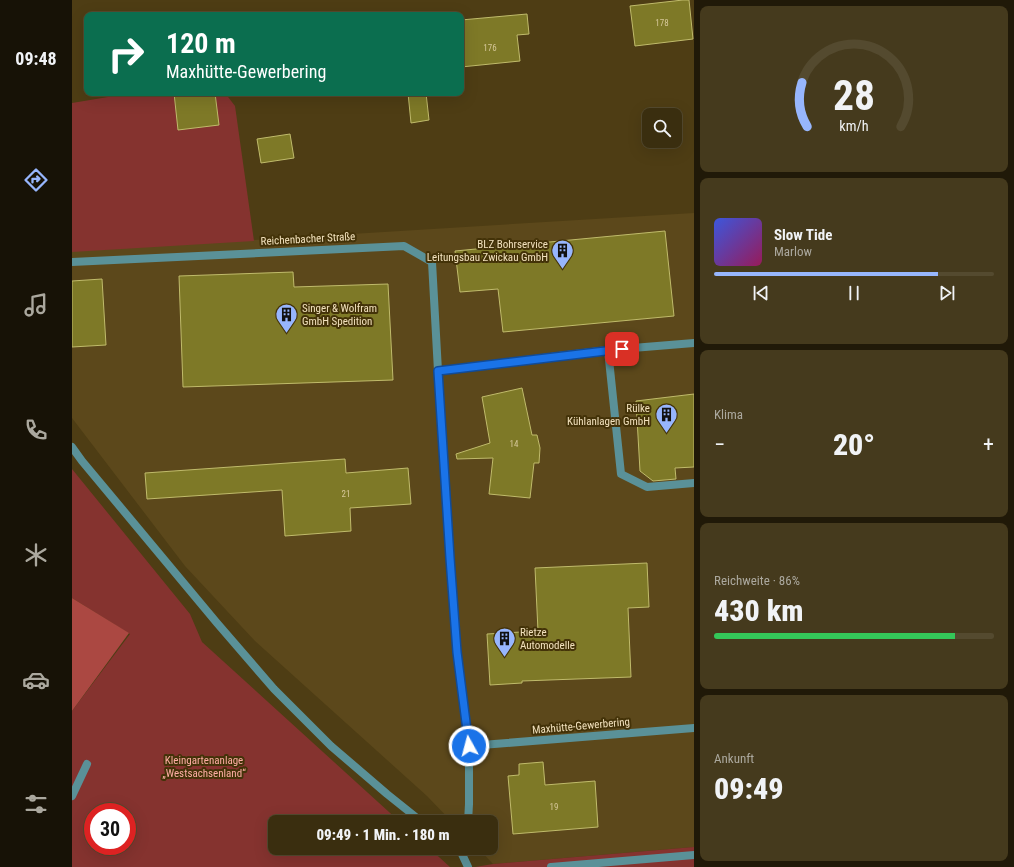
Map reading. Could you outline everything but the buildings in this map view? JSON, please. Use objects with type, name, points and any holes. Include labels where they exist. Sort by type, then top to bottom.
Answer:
[{"type":"street","name":"Reichenbacher Straße","points":[[72,262],[404,246],[432,262],[438,371]]},
{"type":"street","points":[[468,815],[469,746],[456,644],[438,371],[608,350],[694,343]]},
{"type":"street","points":[[608,350],[621,474],[647,487],[694,483]]},
{"type":"street","points":[[72,447],[152,545],[274,689],[332,746],[413,815]]},
{"type":"street","name":"Maxhütte-Gewerbering","points":[[469,746],[694,728]]},
{"type":"street","points":[[72,796],[87,764]]},
{"type":"street","points":[[463,855],[468,867]]},
{"type":"street","points":[[551,867],[694,855]]},
{"type":"shaded area","points":[[694,213],[694,847],[493,864],[485,855],[498,855],[498,815],[445,815],[427,796],[255,641],[185,566],[72,418],[72,251]]},
{"type":"shaded area","points":[[72,598],[129,633],[72,711]]},
{"type":"green space","points":[[114,96],[227,96],[235,106],[254,241],[72,252],[72,103]]},
{"type":"green space","name":"Kleingartenanlage „Westsachsenland“","points":[[72,469],[190,614],[202,642],[392,815],[268,815],[268,855],[437,855],[450,867],[72,867],[72,711],[130,634],[72,598]]},
{"type":"green space","points":[[694,847],[694,867],[475,867],[493,864]]},
{"type":"place","name":"BLZ Bohrservice Leitungsbau Zwickau GmbH","points":[[563,270]]},
{"type":"place","name":"Singer & Wolfram GmbH Spedition","points":[[286,334]]},
{"type":"place","name":"Rülke Kühlanlagen GmbH","points":[[666,434]]},
{"type":"place","name":"Rietze Automodelle","points":[[505,658]]},
{"type":"route","points":[[469,746],[457,652],[438,371],[622,349]]}]
